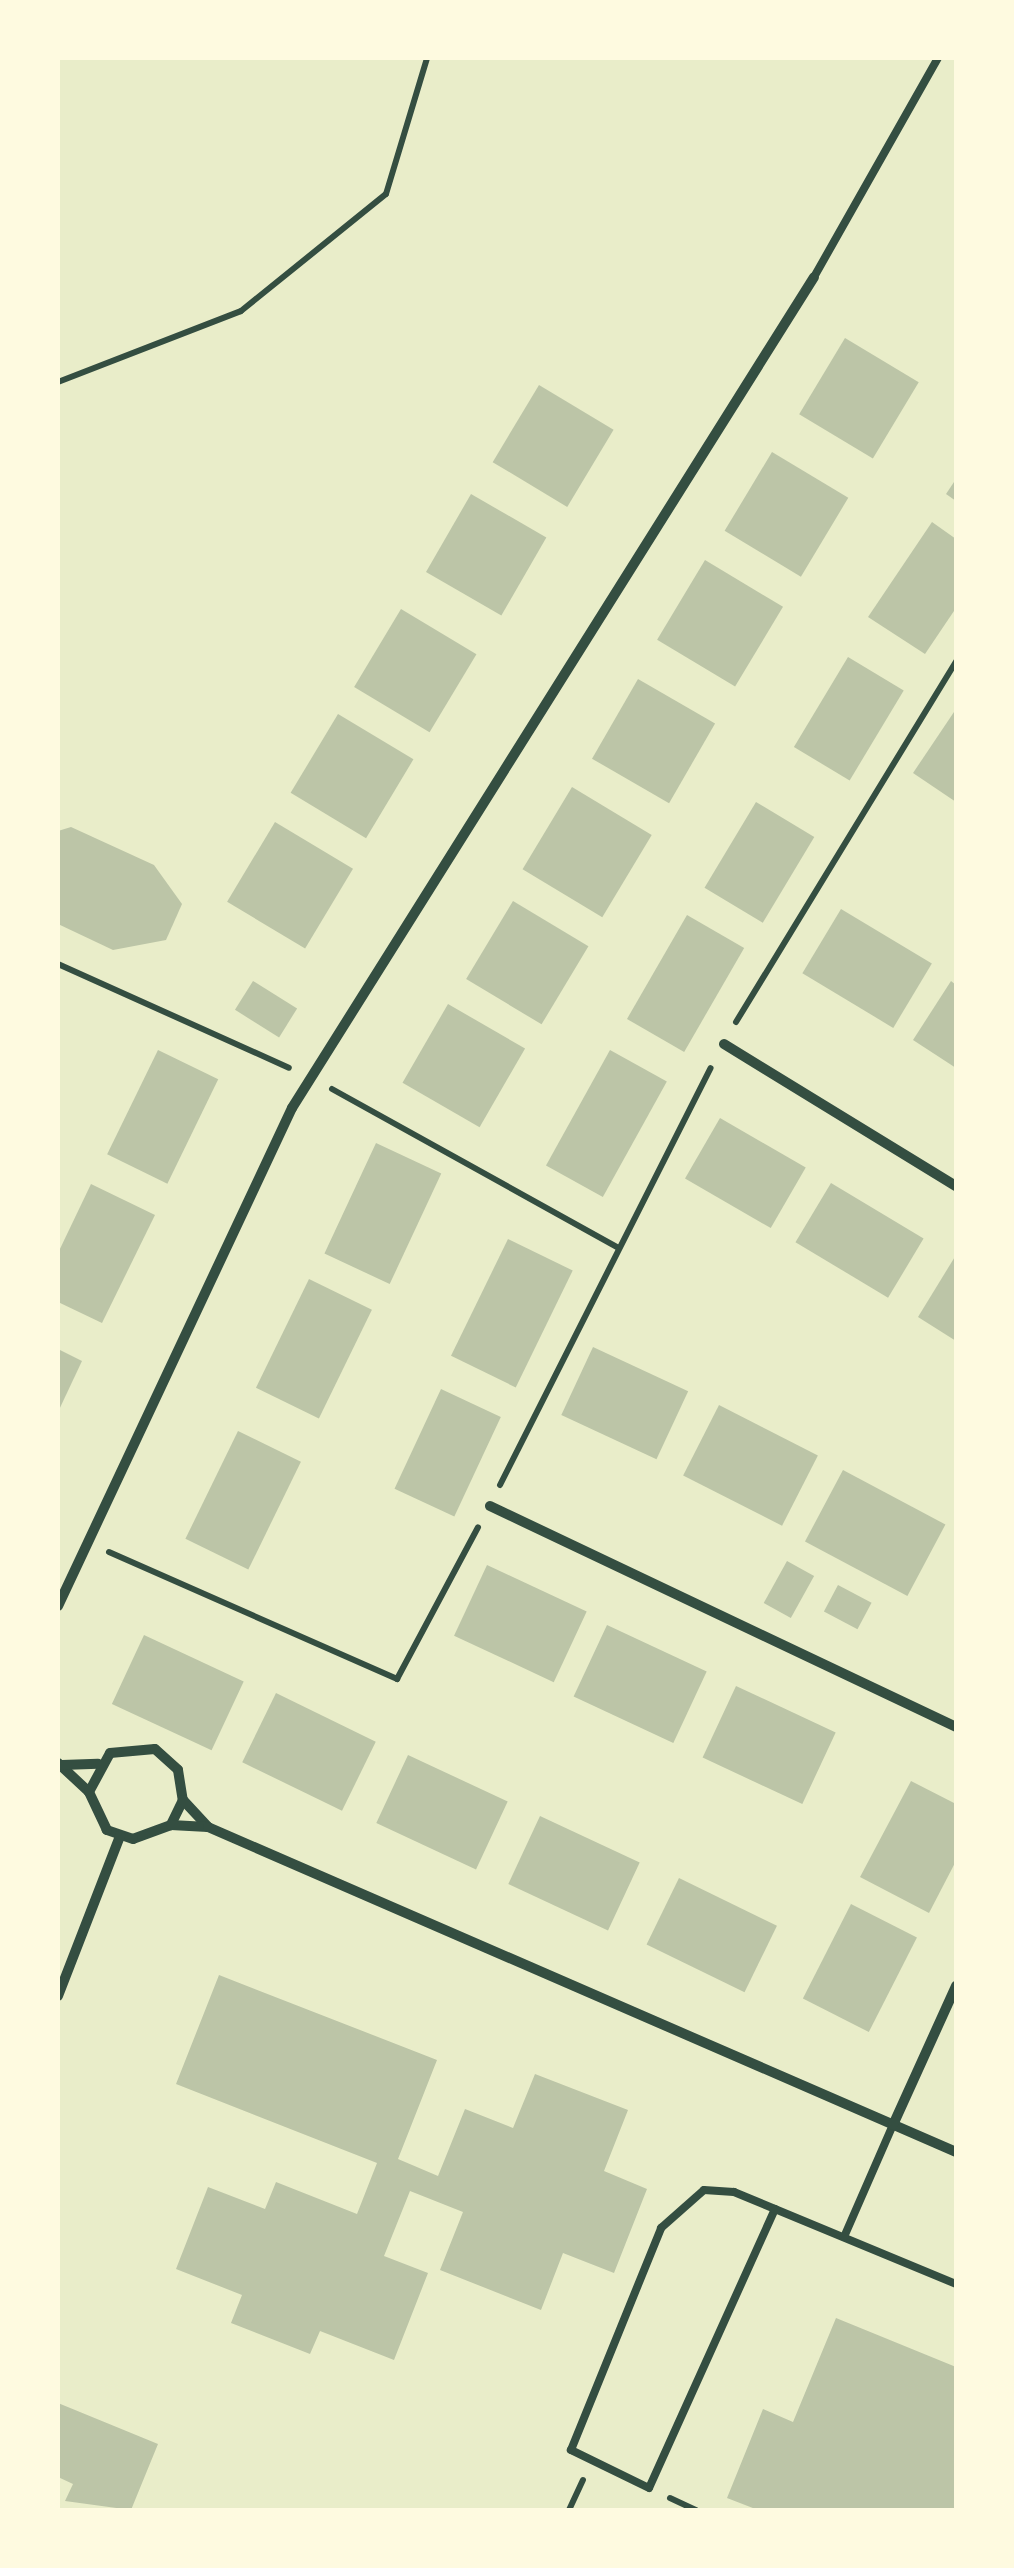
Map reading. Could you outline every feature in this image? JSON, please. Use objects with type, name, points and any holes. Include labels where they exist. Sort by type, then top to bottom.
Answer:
[{"type":"street","points":[[58,1606],[310,1077],[814,276]]},
{"type":"street","points":[[724,1044],[956,1186]]},
{"type":"street","points":[[490,1506],[956,1728]]},
{"type":"street","points":[[60,1764],[98,1764],[124,1747],[155,1749],[178,1770],[183,1800],[208,1827]]},
{"type":"street","points":[[60,1764],[89,1792],[98,1819],[120,1836],[146,1838],[170,1825],[208,1827],[956,2152]]},
{"type":"street","points":[[89,1792],[98,1764]]},
{"type":"street","points":[[170,1825],[183,1800]]},
{"type":"street","points":[[58,1996],[120,1836]]},
{"type":"street","points":[[893,2125],[956,1986]]},
{"type":"lane","points":[[814,276],[938,58]]},
{"type":"lane","points":[[844,2237],[893,2125]]},
{"type":"lane","points":[[775,2209],[649,2488],[572,2450],[662,2228],[704,2190],[775,2209],[956,2284]]},
{"type":"path","points":[[58,382],[242,311],[386,194],[427,58]]},
{"type":"path","points":[[87,1543],[397,1679],[490,1506],[724,1044],[956,661]]},
{"type":"path","points":[[58,964],[310,1077],[619,1248]]},
{"type":"building","points":[[845,338],[919,382],[873,459],[799,414]]},
{"type":"building","points":[[539,385],[614,430],[567,507],[493,462]]},
{"type":"building","points":[[772,452],[848,498],[801,577],[725,531]]},
{"type":"building","points":[[956,479],[956,501],[946,494]]},
{"type":"building","points":[[471,494],[546,538],[501,615],[426,572]]},
{"type":"building","points":[[932,522],[956,539],[956,608],[925,654],[868,617]]},
{"type":"building","points":[[705,560],[783,607],[735,687],[657,640]]},
{"type":"building","points":[[401,609],[476,654],[430,732],[354,687]]},
{"type":"building","points":[[848,657],[904,690],[850,780],[794,747]]},
{"type":"building","points":[[638,679],[715,724],[669,803],[592,759]]},
{"type":"building","points":[[956,709],[956,802],[913,773]]},
{"type":"building","points":[[338,714],[413,759],[366,838],[291,793]]},
{"type":"building","points":[[572,787],[652,835],[602,917],[523,869]]},
{"type":"building","points":[[756,802],[814,837],[763,923],[704,888]]},
{"type":"building","points":[[275,822],[353,869],[305,949],[227,902]]},
{"type":"building","points":[[71,827],[154,865],[182,904],[166,940],[113,950],[58,924],[58,831]]},
{"type":"building","points":[[513,901],[588,946],[542,1024],[466,979]]},
{"type":"building","points":[[841,909],[932,964],[893,1028],[802,973]]},
{"type":"building","points":[[687,915],[744,948],[684,1052],[627,1019]]},
{"type":"building","points":[[253,981],[297,1009],[279,1037],[235,1010]]},
{"type":"building","points":[[951,981],[956,985],[956,1068],[913,1040]]},
{"type":"building","points":[[448,1004],[525,1048],[480,1127],[402,1083]]},
{"type":"building","points":[[158,1050],[218,1079],[167,1184],[107,1154]]},
{"type":"building","points":[[610,1050],[667,1082],[603,1197],[546,1165]]},
{"type":"building","points":[[720,1118],[806,1168],[771,1228],[685,1179]]},
{"type":"building","points":[[376,1143],[441,1173],[390,1284],[324,1254]]},
{"type":"building","points":[[831,1183],[924,1239],[888,1298],[795,1242]]},
{"type":"building","points":[[91,1184],[155,1215],[102,1323],[58,1302],[58,1253]]},
{"type":"building","points":[[508,1239],[573,1271],[516,1387],[451,1356]]},
{"type":"building","points":[[956,1255],[956,1341],[918,1317]]},
{"type":"building","points":[[309,1279],[372,1310],[319,1418],[256,1388]]},
{"type":"building","points":[[593,1347],[688,1391],[656,1459],[561,1415]]},
{"type":"building","points":[[58,1349],[82,1361],[58,1412]]},
{"type":"building","points":[[441,1389],[501,1417],[454,1517],[395,1489]]},
{"type":"building","points":[[719,1405],[818,1455],[782,1526],[683,1475]]},
{"type":"building","points":[[238,1431],[301,1462],[248,1570],[185,1539]]},
{"type":"building","points":[[843,1470],[945,1524],[907,1596],[805,1542]]},
{"type":"building","points":[[787,1561],[814,1576],[791,1618],[764,1603]]},
{"type":"building","points":[[487,1565],[587,1611],[554,1682],[454,1636]]},
{"type":"building","points":[[838,1585],[872,1603],[857,1629],[824,1611]]},
{"type":"building","points":[[607,1625],[707,1671],[673,1743],[574,1697]]},
{"type":"building","points":[[144,1635],[244,1681],[212,1750],[112,1704]]},
{"type":"building","points":[[736,1686],[836,1732],[802,1804],[703,1758]]},
{"type":"building","points":[[276,1693],[376,1742],[342,1811],[242,1762]]},
{"type":"building","points":[[408,1755],[508,1801],[476,1869],[376,1823]]},
{"type":"building","points":[[911,1781],[956,1804],[956,1861],[929,1913],[860,1877]]},
{"type":"building","points":[[540,1816],[640,1862],[608,1930],[508,1884]]},
{"type":"building","points":[[679,1878],[777,1926],[745,1992],[647,1945]]},
{"type":"building","points":[[851,1904],[917,1938],[869,2032],[803,1998]]},
{"type":"building","points":[[219,1975],[437,2060],[398,2159],[438,2176],[465,2109],[513,2128],[535,2074],[628,2110],[604,2171],[647,2189],[614,2273],[563,2253],[541,2310],[440,2270],[463,2212],[410,2191],[384,2256],[428,2273],[394,2360],[320,2331],[310,2354],[231,2323],[242,2295],[176,2269],[208,2187],[265,2209],[276,2182],[357,2214],[377,2163],[176,2084]]},
{"type":"building","points":[[836,2318],[956,2367],[956,2510],[758,2510],[727,2498],[763,2409],[793,2422]]},
{"type":"building","points":[[58,2403],[158,2444],[131,2510],[65,2501],[73,2484],[58,2477]]}]
